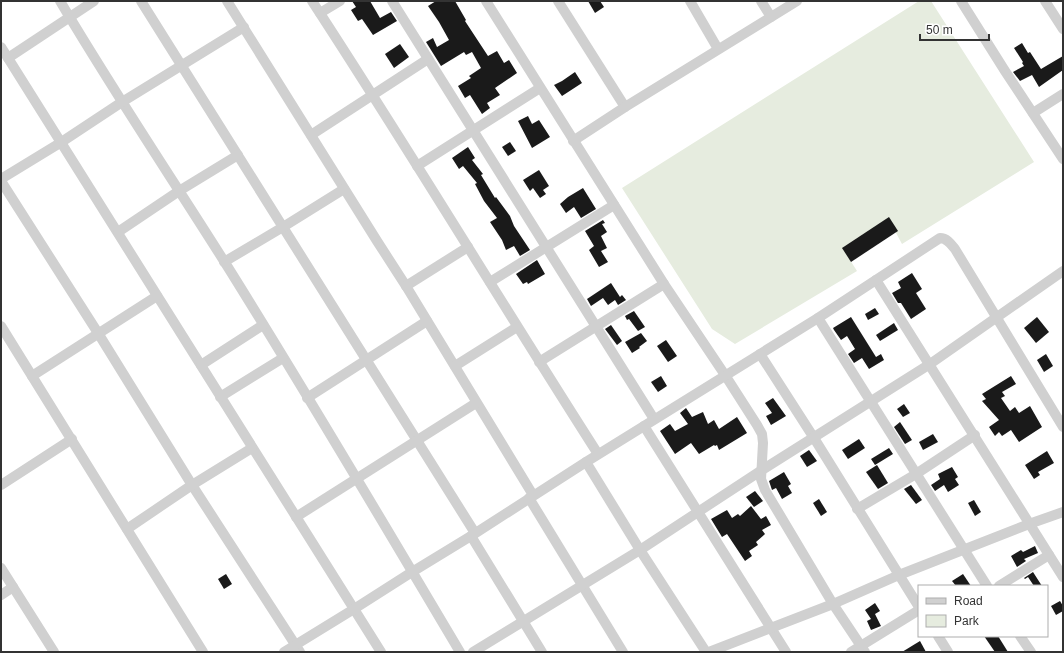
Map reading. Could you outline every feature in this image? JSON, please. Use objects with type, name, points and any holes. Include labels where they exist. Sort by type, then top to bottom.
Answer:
[{"type":"street","points":[[60,1],[263,325],[357,478],[460,652]]},
{"type":"street","points":[[8,58],[69,16],[94,1]]},
{"type":"street","points":[[141,1],[417,440],[542,652]]},
{"type":"street","points":[[227,1],[455,366],[623,652]]},
{"type":"street","points":[[312,1],[598,454]]},
{"type":"street","points":[[320,13],[340,1]]},
{"type":"street","points":[[392,1],[654,419]]},
{"type":"street","points":[[486,1],[664,284],[726,375],[762,434],[761,479],[765,490],[833,604],[863,649]]},
{"type":"street","points":[[558,1],[626,107]]},
{"type":"street","points":[[690,1],[718,49]]},
{"type":"street","points":[[761,1],[771,17]]},
{"type":"street","points":[[573,141],[797,1]]},
{"type":"street","points":[[961,1],[1004,71],[1063,159]]},
{"type":"street","points":[[1045,1],[1063,29]]},
{"type":"street","points":[[244,27],[122,102],[1,180],[192,485],[298,649]]},
{"type":"street","points":[[1,47],[201,365],[220,398],[381,652]]},
{"type":"street","points":[[311,135],[428,59]]},
{"type":"street","points":[[417,166],[540,88]]},
{"type":"street","points":[[1033,113],[1063,94]]},
{"type":"street","points":[[118,232],[179,191],[238,155]]},
{"type":"street","points":[[224,262],[344,189]]},
{"type":"street","points":[[490,282],[614,205]]},
{"type":"street","points":[[284,652],[298,649],[354,609],[598,454],[818,318],[940,238],[944,238],[954,249],[1063,427]]},
{"type":"street","points":[[406,286],[468,247]]},
{"type":"street","points":[[473,652],[582,584],[640,550],[762,470],[872,402],[930,364],[1063,271]]},
{"type":"street","points":[[876,280],[1063,577]]},
{"type":"street","points":[[539,362],[664,284]]},
{"type":"street","points":[[32,376],[157,296]]},
{"type":"street","points":[[818,318],[986,585]]},
{"type":"street","points":[[307,398],[427,321]]},
{"type":"street","points":[[201,365],[263,325]]},
{"type":"street","points":[[1,326],[72,439],[200,651]]},
{"type":"street","points":[[455,366],[517,327]]},
{"type":"street","points":[[760,354],[918,606]]},
{"type":"street","points":[[220,398],[283,358]]},
{"type":"street","points":[[296,517],[476,403]]},
{"type":"street","points":[[644,426],[786,652]]},
{"type":"street","points":[[857,509],[916,474],[975,435]]},
{"type":"street","points":[[1,485],[72,439]]},
{"type":"street","points":[[126,529],[192,485],[252,448]]},
{"type":"street","points":[[586,462],[640,550],[706,652]]},
{"type":"street","points":[[709,652],[833,604],[899,575],[1063,512]]},
{"type":"street","points":[[1001,585],[1049,555]]},
{"type":"street","points":[[1,568],[54,652]]},
{"type":"street","points":[[1,595],[12,587]]},
{"type":"street","points":[[851,652],[863,649],[918,609]]},
{"type":"street","points":[[939,637],[948,652]]},
{"type":"street","points":[[1021,637],[1031,652]]},
{"type":"green space","points":[[919,1],[931,1],[1034,162],[902,244],[895,231],[850,260],[857,271],[735,344],[712,329],[622,188]]},
{"type":"building","points":[[352,1],[370,1],[380,18],[391,12],[397,21],[373,35],[362,19],[358,21],[351,10],[356,7]]},
{"type":"building","points":[[436,1],[455,1],[466,20],[465,21],[488,56],[497,51],[504,63],[509,60],[517,73],[495,88],[500,95],[487,103],[490,108],[482,114],[470,95],[465,98],[458,86],[471,78],[469,76],[481,68],[472,52],[466,55],[464,52],[441,66],[426,42],[433,38],[437,47],[449,40],[428,6]]},
{"type":"building","points":[[588,1],[600,1],[604,7],[595,13]]},
{"type":"building","points":[[1022,43],[1041,69],[1063,56],[1063,70],[1039,87],[1032,75],[1020,81],[1013,72],[1024,66],[1014,48]]},
{"type":"building","points":[[400,44],[409,57],[394,68],[385,54]]},
{"type":"building","points":[[575,72],[582,83],[562,96],[554,85]]},
{"type":"building","points":[[528,116],[532,124],[539,120],[550,137],[532,148],[518,121]]},
{"type":"building","points":[[510,142],[516,151],[508,156],[502,147]]},
{"type":"building","points":[[468,147],[475,158],[472,160],[483,174],[481,175],[495,198],[496,197],[510,216],[514,226],[530,250],[520,256],[514,246],[506,250],[502,240],[490,222],[497,218],[484,201],[475,184],[477,183],[463,166],[459,169],[452,158]]},
{"type":"building","points":[[539,170],[549,186],[543,190],[546,194],[540,198],[533,188],[530,191],[523,180]]},
{"type":"building","points":[[583,188],[596,209],[581,218],[574,207],[566,213],[560,204]]},
{"type":"building","points":[[889,217],[898,231],[851,262],[842,248]]},
{"type":"building","points":[[603,220],[605,223],[602,224],[607,232],[601,236],[607,248],[601,251],[608,262],[599,267],[589,250],[594,246],[585,231]]},
{"type":"building","points":[[537,260],[545,274],[528,284],[527,282],[523,284],[516,274]]},
{"type":"building","points":[[912,273],[922,289],[916,293],[926,309],[911,319],[901,303],[898,303],[892,293],[901,288],[898,282]]},
{"type":"building","points":[[611,283],[620,297],[622,295],[626,300],[618,305],[615,300],[608,305],[603,298],[591,306],[587,299]]},
{"type":"building","points":[[875,308],[879,314],[868,320],[865,314]]},
{"type":"building","points":[[634,311],[645,327],[638,331],[625,316]]},
{"type":"building","points":[[851,317],[876,357],[881,354],[884,360],[869,369],[862,358],[854,363],[848,354],[855,349],[847,336],[841,340],[833,328]]},
{"type":"building","points":[[1037,317],[1049,332],[1036,343],[1024,328]]},
{"type":"building","points":[[894,323],[898,330],[880,341],[876,335]]},
{"type":"building","points":[[611,325],[622,341],[617,345],[605,329]]},
{"type":"building","points":[[641,333],[647,341],[632,353],[625,342]]},
{"type":"building","points":[[666,340],[677,356],[668,362],[657,346]]},
{"type":"building","points":[[1046,354],[1053,366],[1044,372],[1037,360]]},
{"type":"building","points":[[661,376],[667,386],[658,392],[651,382]]},
{"type":"building","points":[[1011,376],[1016,384],[1002,392],[1005,396],[1001,398],[1010,411],[1015,407],[1019,413],[1030,406],[1042,427],[1019,442],[1011,430],[1002,436],[999,432],[995,436],[989,427],[999,420],[982,401],[986,399],[982,394]]},
{"type":"building","points":[[773,398],[786,416],[771,425],[766,416],[772,413],[765,403]]},
{"type":"building","points":[[904,404],[910,413],[903,417],[897,409]]},
{"type":"building","points":[[686,408],[692,417],[703,412],[708,424],[714,420],[719,429],[737,417],[747,433],[719,450],[717,445],[714,445],[699,454],[691,443],[675,454],[660,431],[670,424],[675,431],[688,424],[680,413]]},
{"type":"building","points":[[900,422],[912,440],[905,444],[894,427]]},
{"type":"building","points":[[933,434],[938,442],[923,450],[919,442]]},
{"type":"building","points":[[859,439],[865,448],[848,459],[842,450]]},
{"type":"building","points":[[889,448],[893,454],[875,465],[871,459]]},
{"type":"building","points":[[809,450],[817,461],[807,467],[800,456]]},
{"type":"building","points":[[1047,451],[1054,463],[1038,472],[1040,475],[1034,479],[1025,465]]},
{"type":"building","points":[[877,465],[888,483],[878,489],[866,472]]},
{"type":"building","points":[[952,467],[958,477],[955,479],[959,485],[948,492],[944,485],[935,491],[931,485],[940,479],[938,474]]},
{"type":"building","points":[[784,472],[791,484],[788,486],[792,493],[782,499],[776,488],[772,490],[769,481]]},
{"type":"building","points":[[911,485],[922,500],[916,504],[904,489]]},
{"type":"building","points":[[755,491],[763,501],[754,507],[746,497]]},
{"type":"building","points":[[819,499],[827,512],[821,516],[813,503]]},
{"type":"building","points":[[974,500],[981,512],[975,516],[968,503]]},
{"type":"building","points":[[751,506],[761,519],[766,516],[771,525],[762,530],[765,534],[756,542],[758,545],[749,551],[752,556],[745,561],[727,534],[722,537],[711,519],[727,510],[732,518],[738,514],[740,516]]},
{"type":"building","points":[[1035,546],[1038,553],[1024,559],[1026,561],[1017,567],[1011,556],[1021,550],[1023,552]]},
{"type":"building","points":[[1033,572],[1041,585],[1033,585],[1028,577],[1025,579],[1024,578]]},
{"type":"building","points":[[226,574],[232,584],[224,589],[218,579]]},
{"type":"building","points":[[963,574],[970,585],[955,585],[952,581]]},
{"type":"building","points":[[1060,601],[1063,606],[1063,611],[1056,615],[1051,606]]},
{"type":"building","points":[[875,603],[880,611],[875,614],[881,626],[871,630],[867,621],[871,619],[865,610]]},
{"type":"building","points":[[985,637],[999,637],[1008,652],[995,652]]},
{"type":"building","points":[[920,641],[926,652],[902,652]]}]
